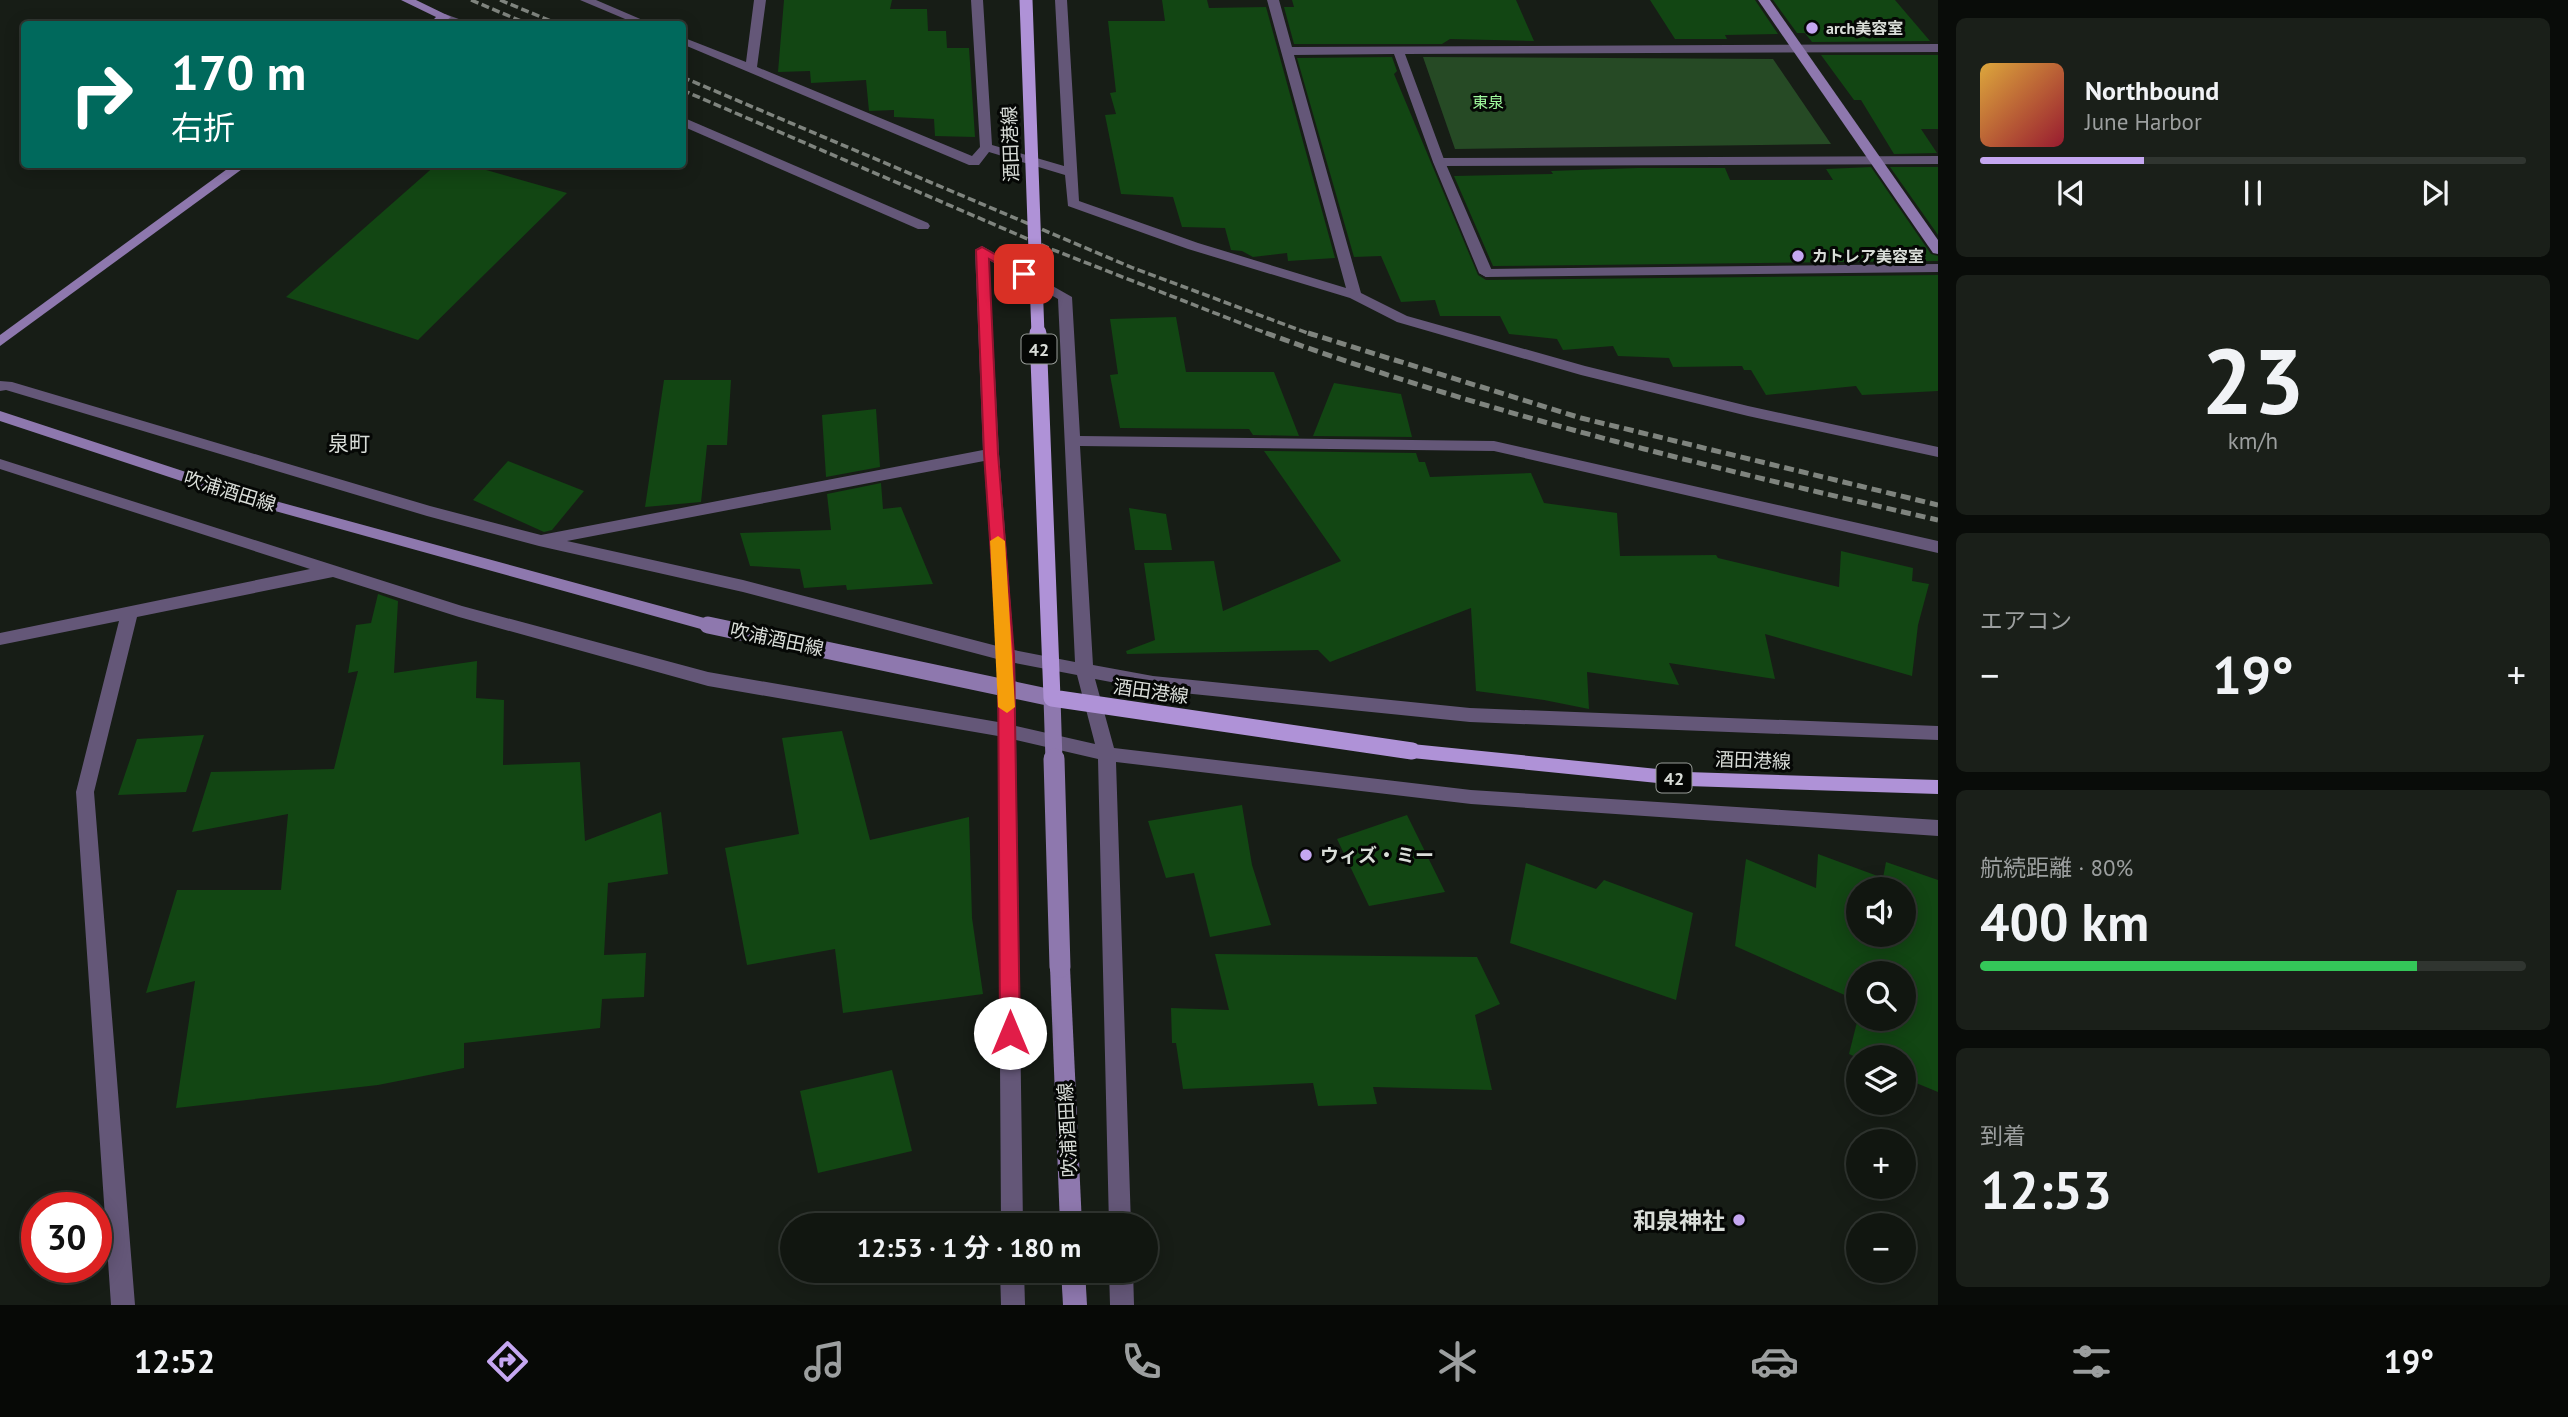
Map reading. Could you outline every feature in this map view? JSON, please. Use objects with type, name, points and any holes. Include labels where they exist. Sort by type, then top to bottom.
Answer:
[{"type":"main road","points":[[407,0],[445,17]]},
{"type":"main road","name":"酒田港線","points":[[1026,0],[1052,698],[1412,751],[1687,779],[1938,788]]},
{"type":"main road","points":[[1764,0],[1938,250]]},
{"type":"main road","points":[[439,21],[445,17]]},
{"type":"main road","points":[[0,342],[238,168]]},
{"type":"main road","name":"吹浦酒田線","points":[[0,416],[72,442],[419,549],[708,625],[1052,698],[1070,1213]]},
{"type":"main road","points":[[1074,1283],[1075,1305]]},
{"type":"street","points":[[586,0],[638,21]]},
{"type":"street","points":[[751,68],[760,0]]},
{"type":"street","name":"酒田港線","points":[[976,0],[986,147]]},
{"type":"street","points":[[1061,0],[1073,203],[1193,246],[1355,295],[1402,319],[1581,370],[1761,414],[1938,452]]},
{"type":"street","points":[[1273,0],[1355,295]]},
{"type":"street","points":[[445,17],[455,21]]},
{"type":"street","points":[[686,42],[974,162],[986,147],[1070,172]]},
{"type":"street","points":[[1287,51],[1938,48]]},
{"type":"street","points":[[1398,50],[1439,162],[1486,273],[1938,268]]},
{"type":"street","points":[[686,123],[923,226]]},
{"type":"street","points":[[1439,162],[1938,160]]},
{"type":"street","points":[[1012,1213],[1006,655],[991,454],[982,250],[1065,297],[1084,670],[1107,754],[1120,1213]]},
{"type":"street","points":[[0,386],[7,385],[427,511],[539,540],[743,586],[1006,655],[1153,683],[1470,715],[1938,733]]},
{"type":"street","points":[[1072,441],[1494,446],[1938,547]]},
{"type":"street","points":[[539,540],[991,454]]},
{"type":"street","points":[[0,464],[338,570],[459,611],[708,679],[1007,731],[1107,754],[1471,797],[1938,828]]},
{"type":"street","points":[[0,639],[129,615],[338,570]]},
{"type":"street","points":[[123,1305],[85,792],[129,615]]},
{"type":"street","points":[[1012,1283],[1013,1305]]},
{"type":"street","points":[[1121,1283],[1122,1305]]},
{"type":"green space","name":"東泉","points":[[1423,57],[1773,59],[1831,144],[1455,149]]},
{"type":"building","points":[[784,0],[892,0],[890,9],[927,9],[928,31],[946,31],[947,48],[969,48],[975,137],[935,136],[934,119],[894,117],[894,110],[869,111],[866,80],[811,83],[810,71],[778,72]]},
{"type":"building","points":[[1162,0],[1207,0],[1209,8],[1266,7],[1335,258],[1288,261],[1287,253],[1253,257],[1242,251],[1231,250],[1225,228],[1182,227],[1173,197],[1121,194],[1105,115],[1116,114],[1110,93],[1116,92],[1108,21],[1165,21]]},
{"type":"building","points":[[1292,0],[1516,0],[1534,41],[1450,39],[1442,44],[1294,44],[1284,7],[1294,7]]},
{"type":"building","points":[[1650,0],[1755,0],[1778,34],[1725,35],[1727,39],[1675,39]]},
{"type":"building","points":[[1773,0],[1895,0],[1930,41],[1812,42],[1805,33],[1797,33]]},
{"type":"building","points":[[1821,55],[1938,55],[1938,129],[1921,129],[1937,153],[1894,154],[1861,100],[1854,100]]},
{"type":"building","points":[[1392,57],[1397,71],[1394,74],[1478,275],[1486,280],[1938,275],[1938,391],[1862,395],[1856,386],[1766,395],[1751,370],[1744,370],[1742,366],[1673,367],[1669,358],[1618,356],[1613,346],[1563,350],[1557,339],[1509,334],[1500,316],[1440,316],[1435,300],[1401,302],[1381,256],[1354,257],[1297,58]]},
{"type":"building","points":[[1871,167],[1931,254],[1938,256],[1938,261],[1493,266],[1454,176],[1553,174],[1551,171],[1637,168],[1725,168],[1730,180],[1833,180],[1826,169]]},
{"type":"building","points":[[1890,167],[1938,167],[1938,235]]},
{"type":"building","points":[[432,168],[479,168],[567,193],[418,340],[286,297]]},
{"type":"building","points":[[1176,317],[1186,372],[1274,372],[1299,436],[1253,435],[1249,429],[1120,428],[1110,375],[1118,374],[1110,319]]},
{"type":"building","points":[[664,380],[731,380],[727,445],[707,445],[701,502],[645,507]]},
{"type":"building","points":[[1334,383],[1401,394],[1412,437],[1313,436]]},
{"type":"building","points":[[876,409],[880,467],[826,477],[822,415]]},
{"type":"building","points":[[1264,451],[1416,453],[1419,462],[1425,462],[1430,477],[1531,473],[1544,503],[1617,513],[1620,556],[1716,555],[1718,558],[1839,587],[1841,551],[1913,568],[1912,581],[1929,584],[1918,625],[1912,676],[1765,634],[1775,679],[1669,663],[1679,685],[1587,672],[1589,709],[1476,691],[1471,608],[1330,662],[1318,650],[1127,654],[1126,651],[1155,640],[1144,563],[1214,561],[1223,611],[1341,561]]},
{"type":"building","points":[[508,461],[584,491],[552,530],[544,532],[473,500]]},
{"type":"building","points":[[881,483],[883,509],[901,507],[933,584],[847,590],[846,585],[804,588],[800,569],[750,566],[740,533],[831,530],[827,494]]},
{"type":"building","points":[[1129,508],[1166,514],[1172,550],[1135,550]]},
{"type":"building","points":[[378,594],[398,601],[394,673],[477,661],[476,698],[504,700],[503,765],[580,762],[585,841],[661,812],[668,874],[608,883],[604,955],[646,953],[644,997],[602,999],[600,1028],[464,1043],[464,1068],[378,1085],[176,1108],[195,981],[146,993],[177,890],[281,890],[288,814],[192,832],[211,772],[334,769],[358,671],[348,673],[356,625],[371,623]]},
{"type":"building","points":[[842,731],[870,840],[969,817],[972,918],[983,994],[843,1013],[835,949],[747,965],[725,848],[799,834],[782,738]]},
{"type":"building","points":[[204,735],[186,792],[118,795],[137,739]]},
{"type":"building","points":[[1242,805],[1252,865],[1271,925],[1210,937],[1194,873],[1166,878],[1148,821]]},
{"type":"building","points":[[1407,815],[1445,892],[1369,906],[1337,839]]},
{"type":"building","points":[[1818,854],[1880,877],[1846,877],[1846,947],[1916,947],[1916,877],[1883,877],[1886,862],[1938,880],[1938,1092],[1916,1083],[1916,1045],[1851,1045],[1855,1031],[1916,1031],[1916,961],[1846,961],[1846,996],[1735,946],[1746,859],[1816,888]]},
{"type":"building","points":[[1526,863],[1596,889],[1604,880],[1693,913],[1676,1000],[1510,943]]},
{"type":"building","points":[[1215,954],[1477,957],[1500,1004],[1475,1015],[1492,1090],[1373,1087],[1377,1104],[1318,1106],[1313,1083],[1183,1089],[1176,1043],[1172,1043],[1171,1008],[1229,1010]]},
{"type":"building","points":[[892,1070],[912,1151],[818,1173],[800,1091]]},
{"type":"railway","points":[[471,0],[521,21]]},
{"type":"railway","points":[[500,0],[551,21]]},
{"type":"railway","points":[[686,79],[1133,268],[1313,335]]},
{"type":"railway","points":[[686,92],[1051,249],[1271,335]]},
{"type":"railway","points":[[1266,333],[1348,362],[1515,414],[1684,459],[1938,520]]},
{"type":"railway","points":[[1308,333],[1581,418],[1938,505]]},
{"type":"slow traffic","points":[[998,541],[1007,707]]},
{"type":"place","name":"arch美容室","points":[[1812,28]]},
{"type":"place","name":"カトレア美容室","points":[[1798,256]]},
{"type":"place","name":"ウィズ・ミー","points":[[1306,855]]},
{"type":"place","name":"和泉神社","points":[[1739,1220]]},
{"type":"district","name":"泉町","points":[[349,443]]},
{"type":"route","points":[[1010,1033],[1006,655],[991,454],[982,250],[1024,274]]}]
